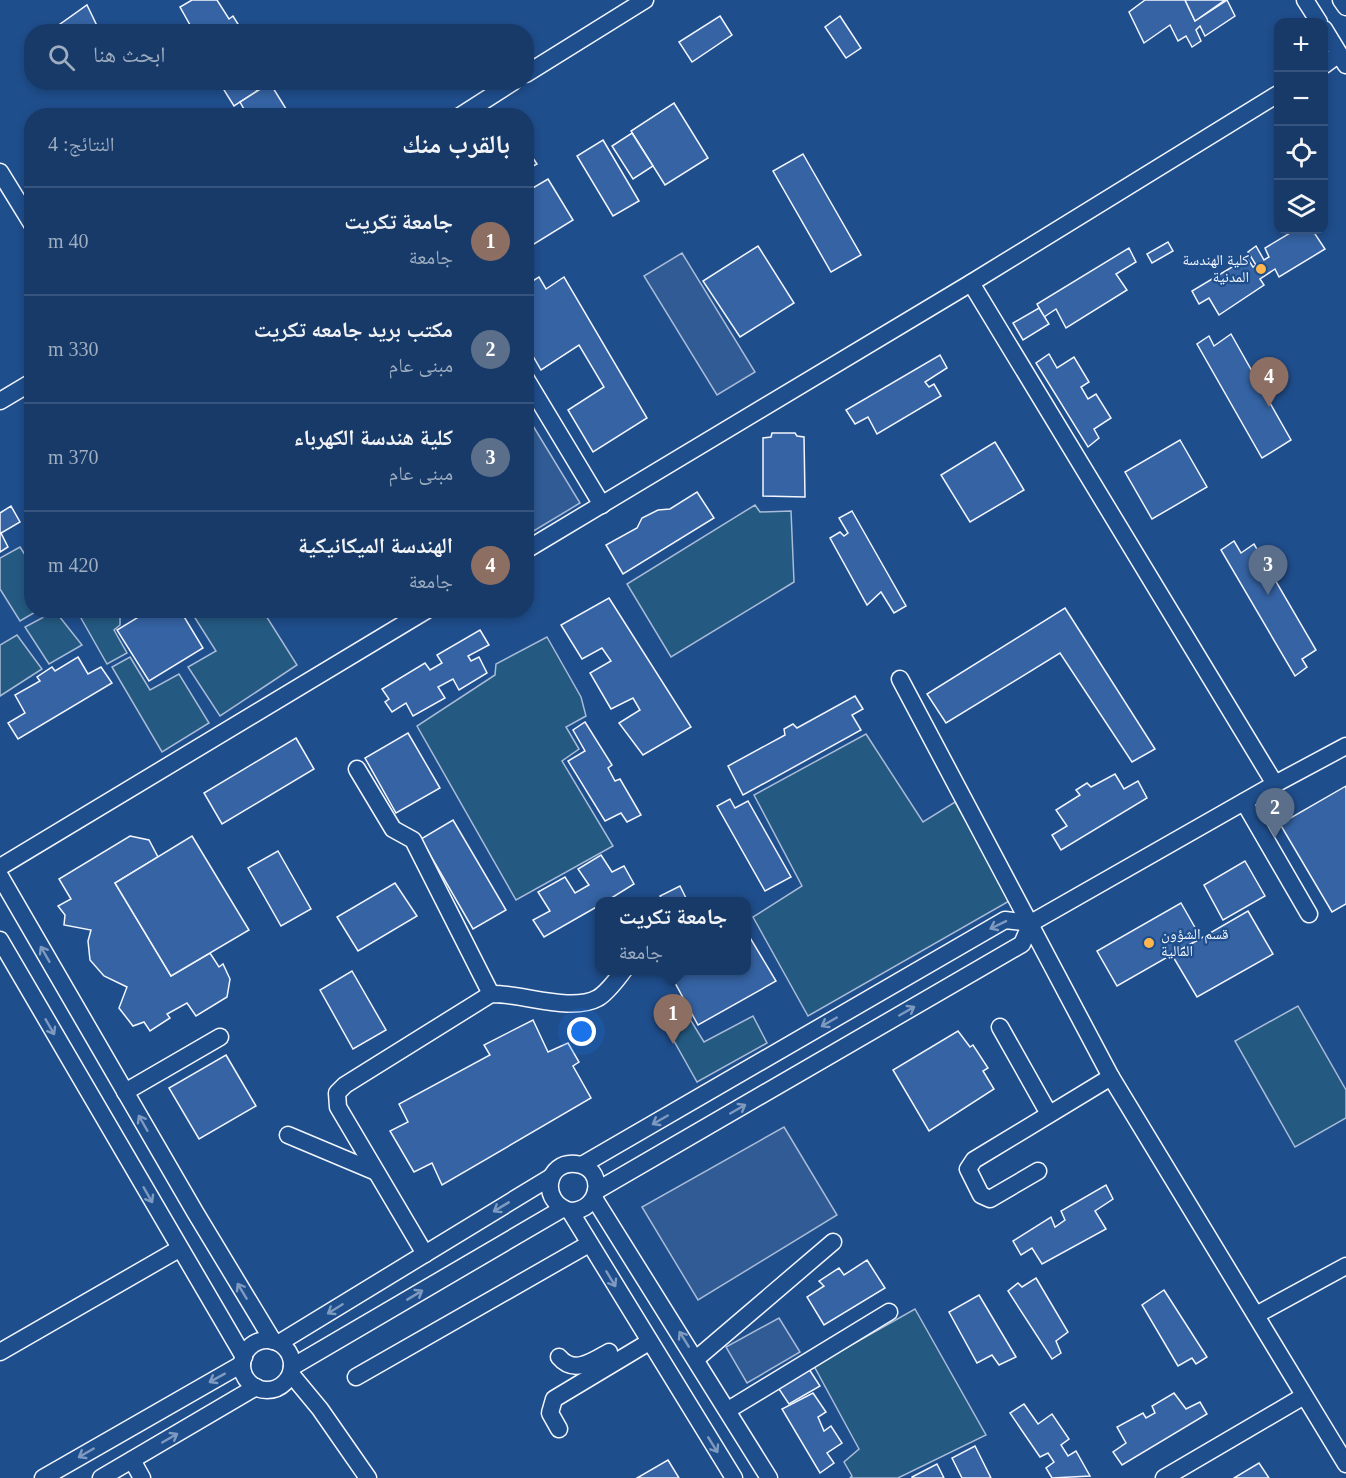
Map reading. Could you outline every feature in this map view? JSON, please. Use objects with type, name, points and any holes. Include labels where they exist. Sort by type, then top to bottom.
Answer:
[{"type":"street","points":[[534,69],[645,0]]},
{"type":"street","points":[[1305,0],[1316,18]]},
{"type":"street","points":[[1341,0],[1346,7]]},
{"type":"street","points":[[1328,37],[1343,60],[1328,63]]},
{"type":"street","points":[[472,108],[501,90]]},
{"type":"street","points":[[534,545],[971,283],[1274,96]]},
{"type":"street","points":[[0,172],[24,211]]},
{"type":"street","points":[[971,283],[1275,784]]},
{"type":"street","points":[[0,401],[24,387]]},
{"type":"street","points":[[534,392],[602,505]]},
{"type":"street","points":[[0,867],[414,618]]},
{"type":"street","points":[[900,679],[1032,923],[1065,992],[1111,1077],[1346,1464]]},
{"type":"street","points":[[101,1478],[256,1387],[276,1389],[292,1370],[566,1210],[584,1209],[595,1194],[1022,945],[1032,923],[1346,746]]},
{"type":"street","points":[[357,769],[393,829],[412,840],[491,994]]},
{"type":"street","points":[[1244,802],[1309,914]]},
{"type":"street","points":[[0,876],[125,1092],[276,1342],[289,1353],[292,1370],[368,1478]]},
{"type":"street","points":[[43,1478],[243,1360],[247,1350],[258,1342],[276,1342],[551,1177],[561,1166],[582,1165],[1005,920],[1032,923]]},
{"type":"street","points":[[0,940],[243,1360],[245,1377],[256,1387]]},
{"type":"street","points":[[424,1254],[338,1107],[337,1093],[345,1085],[491,994],[509,993],[574,1003],[588,1002],[599,997],[619,975]]},
{"type":"street","points":[[1000,1027],[1049,1114]]},
{"type":"street","points":[[125,1092],[220,1037]]},
{"type":"street","points":[[1038,1171],[990,1199],[981,1195],[968,1169],[974,1160],[1111,1077]]},
{"type":"street","points":[[288,1135],[376,1172]]},
{"type":"street","points":[[582,1165],[594,1176],[595,1194],[769,1478]]},
{"type":"street","points":[[551,1177],[550,1195],[566,1210],[589,1244],[734,1478]]},
{"type":"street","points":[[696,1359],[833,1242]]},
{"type":"street","points":[[356,1377],[589,1244]]},
{"type":"street","points":[[0,1352],[180,1249]]},
{"type":"street","points":[[1257,1315],[1346,1266]]},
{"type":"street","points":[[728,1410],[889,1312]]},
{"type":"street","points":[[560,1357],[571,1366],[588,1364],[647,1337]]},
{"type":"street","points":[[559,1429],[550,1413],[554,1399],[647,1337]]},
{"type":"street","points":[[1164,1478],[1304,1396]]},
{"type":"street","points":[[132,1460],[142,1478]]},
{"type":"shaded area","points":[[682,253],[755,372],[717,395],[644,276]]},
{"type":"shaded area","points":[[534,427],[580,503],[534,531]]},
{"type":"shaded area","points":[[755,505],[760,512],[791,511],[794,582],[671,657],[627,584]]},
{"type":"shaded area","points":[[20,547],[24,553],[25,618],[20,621],[0,589],[0,558]]},
{"type":"shaded area","points":[[42,618],[61,618],[82,645],[49,664],[25,627]]},
{"type":"shaded area","points":[[81,618],[120,618],[120,625],[114,630],[127,653],[107,664]]},
{"type":"shaded area","points":[[195,618],[267,618],[297,665],[220,716],[188,667],[216,651]]},
{"type":"shaded area","points":[[17,635],[42,669],[0,696],[0,645]]},
{"type":"shaded area","points":[[547,637],[581,697],[586,716],[566,727],[579,749],[562,761],[613,846],[516,900],[417,726],[495,675],[496,664]]},
{"type":"shaded area","points":[[130,657],[150,690],[179,674],[209,723],[162,752],[112,667]]},
{"type":"shaded area","points":[[866,734],[923,822],[955,802],[1011,900],[808,1016],[753,917],[802,886],[754,795]]},
{"type":"shaded area","points":[[677,998],[704,1042],[753,1016],[767,1043],[697,1082],[656,1009]]},
{"type":"shaded area","points":[[1298,1006],[1346,1090],[1346,1118],[1295,1147],[1235,1041]]},
{"type":"shaded area","points":[[784,1127],[837,1215],[698,1300],[642,1207]]},
{"type":"shaded area","points":[[915,1309],[986,1435],[898,1478],[850,1478],[852,1476],[844,1462],[859,1449],[814,1366]]},
{"type":"shaded area","points":[[779,1318],[800,1352],[747,1383],[726,1347]]},
{"type":"building","points":[[192,0],[217,0],[229,19],[233,16],[238,24],[190,24],[180,7]]},
{"type":"building","points":[[1145,0],[1185,0],[1195,21],[1227,0],[1235,16],[1205,36],[1200,26],[1196,30],[1201,41],[1192,47],[1186,36],[1178,41],[1170,25],[1144,43],[1129,12]]},
{"type":"building","points":[[1185,0],[1225,0],[1195,21]]},
{"type":"building","points":[[87,5],[96,24],[60,24]]},
{"type":"building","points":[[720,16],[732,35],[692,62],[679,42]]},
{"type":"building","points":[[840,16],[861,48],[846,58],[825,27]]},
{"type":"building","points":[[224,90],[256,90],[257,91],[234,106]]},
{"type":"building","points":[[259,90],[274,90],[286,108],[243,108],[240,102]]},
{"type":"building","points":[[674,103],[708,158],[665,185],[631,131]]},
{"type":"building","points":[[632,133],[653,166],[633,179],[612,146]]},
{"type":"building","points":[[603,140],[639,201],[613,216],[577,156]]},
{"type":"building","points":[[803,154],[861,255],[831,272],[773,171]]},
{"type":"building","points":[[548,179],[573,220],[534,244],[534,187]]},
{"type":"building","points":[[1288,234],[1315,234],[1325,249],[1279,277],[1275,269],[1260,279],[1264,285],[1219,315],[1209,298],[1199,304],[1192,291],[1247,258],[1253,267],[1256,265],[1248,252],[1256,246],[1264,260],[1269,257],[1265,248]]},
{"type":"building","points":[[1168,242],[1173,251],[1152,263],[1147,254]]},
{"type":"building","points":[[758,246],[794,303],[740,337],[703,281]]},
{"type":"building","points":[[1129,248],[1136,262],[1116,274],[1127,290],[1066,328],[1056,309],[1044,317],[1037,304]]},
{"type":"building","points":[[539,277],[546,289],[564,277],[647,418],[593,452],[568,410],[604,387],[579,345],[541,370],[534,358],[534,280]]},
{"type":"building","points":[[1039,308],[1049,324],[1023,340],[1013,323]]},
{"type":"building","points":[[1231,334],[1291,440],[1262,458],[1197,344],[1209,336],[1214,346]]},
{"type":"building","points":[[1049,354],[1057,368],[1074,357],[1089,382],[1081,387],[1088,399],[1096,394],[1111,418],[1094,429],[1099,438],[1088,447],[1036,363]]},
{"type":"building","points":[[940,355],[947,368],[925,382],[929,387],[934,384],[941,396],[877,434],[868,417],[855,424],[846,410]]},
{"type":"building","points":[[772,433],[795,433],[797,436],[804,437],[805,497],[763,496],[763,438],[771,437]]},
{"type":"building","points":[[1180,440],[1207,487],[1152,519],[1125,472]]},
{"type":"building","points":[[995,442],[1024,490],[970,522],[941,475]]},
{"type":"building","points":[[697,492],[714,518],[623,574],[606,545],[637,528],[642,518],[658,510],[670,509]]},
{"type":"building","points":[[11,506],[20,522],[1,533],[8,547],[0,552],[0,513]]},
{"type":"building","points":[[852,511],[906,606],[894,613],[881,592],[867,605],[830,538],[840,532],[844,536],[848,533],[839,518]]},
{"type":"building","points":[[1234,541],[1241,553],[1254,544],[1316,650],[1302,659],[1307,667],[1295,676],[1221,550]]},
{"type":"building","points":[[609,598],[691,727],[643,755],[619,723],[640,710],[633,698],[611,709],[590,673],[611,661],[602,648],[582,659],[561,625]]},
{"type":"building","points":[[1065,608],[1155,749],[1132,762],[1060,653],[946,723],[927,694]]},
{"type":"building","points":[[137,618],[185,618],[203,648],[149,681],[117,630]]},
{"type":"building","points":[[480,630],[489,645],[468,656],[471,661],[479,657],[487,673],[459,690],[453,679],[438,687],[445,698],[413,716],[406,703],[392,712],[385,702],[389,699],[382,689],[425,663],[430,670],[442,663],[437,655]]},
{"type":"building","points":[[78,657],[88,674],[101,667],[112,683],[18,739],[8,723],[25,713],[15,695],[40,681],[37,677],[52,667],[55,671]]},
{"type":"building","points":[[855,696],[863,709],[852,715],[861,730],[743,795],[728,766],[785,735],[784,729],[793,724],[797,728]]},
{"type":"building","points":[[585,722],[612,765],[608,768],[615,781],[620,779],[641,815],[627,822],[621,813],[605,821],[568,761],[585,751],[573,730]]},
{"type":"building","points":[[408,733],[440,788],[396,813],[365,758]]},
{"type":"building","points":[[296,738],[314,769],[222,824],[204,793]]},
{"type":"building","points":[[1115,774],[1124,789],[1138,781],[1147,798],[1061,850],[1052,835],[1067,826],[1056,810],[1080,795],[1076,790],[1087,783],[1091,787]]},
{"type":"building","points":[[1346,786],[1346,904],[1332,912],[1280,824]]},
{"type":"building","points":[[730,799],[735,808],[748,801],[791,877],[765,891],[717,806]]},
{"type":"building","points":[[453,820],[506,910],[473,929],[421,839]]},
{"type":"building","points":[[130,836],[149,840],[158,857],[115,883],[171,976],[210,953],[219,967],[223,964],[230,979],[227,997],[196,1016],[187,1003],[167,1014],[170,1018],[150,1031],[144,1022],[133,1026],[119,1008],[127,987],[104,976],[90,960],[88,941],[91,930],[64,925],[65,915],[58,906],[71,899],[59,879]]},
{"type":"building","points":[[192,836],[249,930],[171,976],[115,883]]},
{"type":"building","points":[[278,851],[311,909],[281,926],[248,868]]},
{"type":"building","points":[[601,855],[612,872],[624,866],[634,884],[613,897],[595,897],[595,908],[544,937],[533,920],[550,911],[538,892],[565,877],[575,893],[589,885],[578,869]]},
{"type":"building","points":[[1245,861],[1265,896],[1223,920],[1204,885]]},
{"type":"building","points":[[395,883],[417,916],[358,951],[337,917]]},
{"type":"building","points":[[680,886],[686,897],[661,897]]},
{"type":"building","points":[[1181,903],[1201,938],[1117,986],[1097,951]]},
{"type":"building","points":[[1248,911],[1273,954],[1197,997],[1172,955]]},
{"type":"building","points":[[751,939],[776,981],[698,1025],[671,975],[751,975]]},
{"type":"building","points":[[352,971],[386,1030],[353,1049],[320,990]]},
{"type":"building","points":[[533,1020],[548,1052],[568,1043],[579,1062],[573,1066],[591,1098],[442,1185],[432,1163],[414,1172],[390,1131],[408,1122],[399,1104],[490,1055],[484,1045]]},
{"type":"building","points":[[958,1031],[970,1047],[973,1045],[988,1068],[983,1071],[994,1089],[929,1131],[893,1070]]},
{"type":"building","points":[[226,1055],[256,1106],[199,1139],[169,1088]]},
{"type":"building","points":[[1106,1185],[1113,1199],[1095,1211],[1106,1229],[1042,1264],[1032,1248],[1021,1255],[1013,1241],[1051,1217],[1055,1227],[1065,1220],[1061,1211]]},
{"type":"building","points":[[867,1260],[885,1288],[824,1325],[807,1297],[824,1286],[819,1281],[839,1268],[844,1275]]},
{"type":"building","points":[[1036,1278],[1068,1332],[1056,1341],[1061,1353],[1052,1359],[1008,1291],[1018,1283],[1022,1287]]},
{"type":"building","points":[[1164,1290],[1207,1357],[1196,1364],[1192,1358],[1178,1366],[1142,1305]]},
{"type":"building","points":[[979,1295],[1016,1357],[999,1365],[992,1355],[977,1363],[949,1312]]},
{"type":"building","points":[[807,1366],[820,1386],[789,1404],[777,1386]]},
{"type":"building","points":[[813,1393],[826,1412],[818,1417],[824,1431],[831,1426],[842,1443],[827,1453],[834,1463],[820,1473],[782,1409]]},
{"type":"building","points":[[1174,1393],[1186,1409],[1200,1402],[1207,1414],[1122,1465],[1113,1452],[1126,1443],[1117,1427],[1143,1413],[1146,1418],[1155,1413],[1152,1406]]},
{"type":"building","points":[[1024,1404],[1038,1424],[1052,1414],[1069,1439],[1061,1445],[1068,1456],[1076,1451],[1090,1476],[1052,1478],[1046,1468],[1054,1462],[1048,1453],[1040,1457],[1010,1413]]},
{"type":"building","points":[[975,1446],[991,1478],[962,1478],[952,1458]]},
{"type":"building","points":[[668,1460],[679,1478],[637,1478]]},
{"type":"building","points":[[1259,1463],[1269,1478],[1234,1478]]},
{"type":"building","points":[[937,1464],[944,1478],[912,1478],[912,1477]]},
{"type":"place","name":"كلية الهندسة المدنية","points":[[1261,269]]},
{"type":"place","name":"الهندسة الميكانيكية","points":[[1269,407]]},
{"type":"place","name":"كلية هندسة الكهرباء","points":[[1268,595]]},
{"type":"place","name":"مكتب بريد جامعه تكريت","points":[[1275,838]]},
{"type":"place","name":"قسم الشؤون المالية","points":[[1149,943]]},
{"type":"place","name":"جامعة تكريت","points":[[673,1044]]}]
